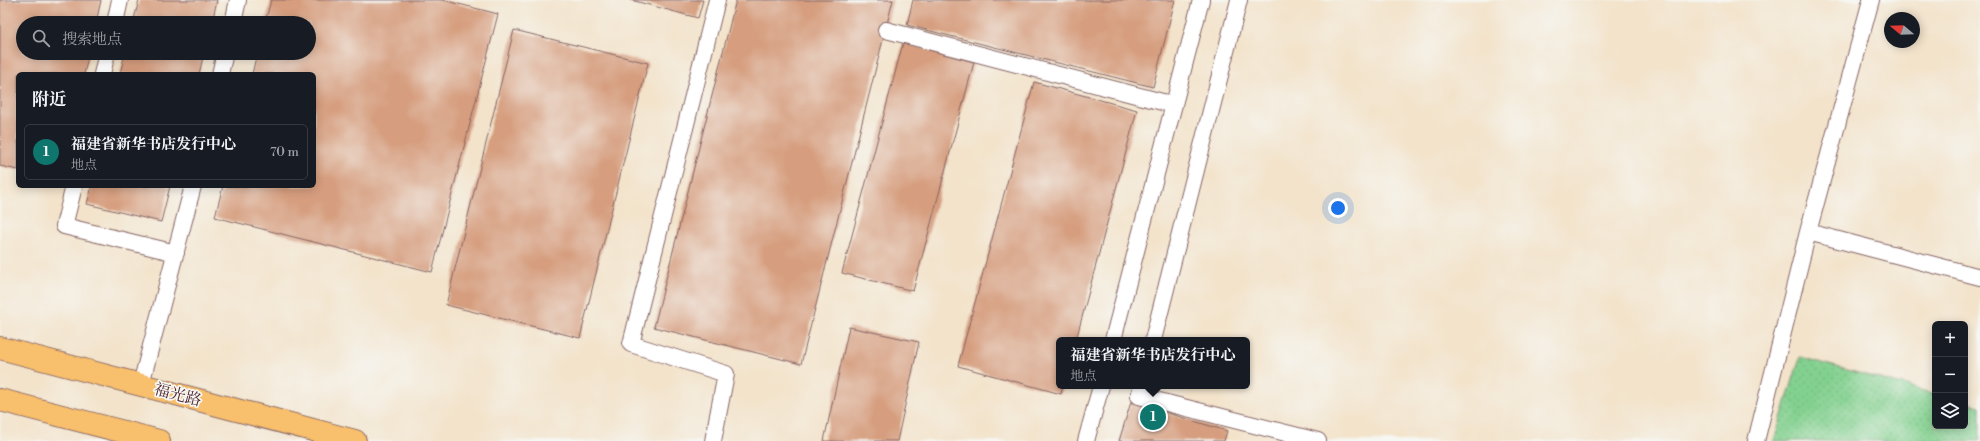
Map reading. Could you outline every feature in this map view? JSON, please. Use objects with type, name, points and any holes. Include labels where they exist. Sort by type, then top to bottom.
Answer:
[{"type":"main road","name":"福光路","points":[[0,348],[355,441]]},
{"type":"main road","points":[[0,400],[134,438],[159,441]]},
{"type":"lane","points":[[117,16],[120,0]]},
{"type":"lane","points":[[235,16],[238,0]]},
{"type":"lane","points":[[713,441],[726,374],[631,344],[717,0]]},
{"type":"lane","points":[[1114,337],[1201,0]]},
{"type":"lane","points":[[1154,337],[1239,0]]},
{"type":"lane","points":[[1756,441],[1808,232],[1871,0]]},
{"type":"lane","points":[[886,30],[1174,105]]},
{"type":"lane","points":[[102,72],[105,60]]},
{"type":"lane","points":[[220,72],[223,60]]},
{"type":"lane","points":[[74,188],[64,226],[176,254]]},
{"type":"lane","points":[[141,384],[176,254],[192,188]]},
{"type":"lane","points":[[1808,232],[1980,277]]},
{"type":"lane","points":[[1086,441],[1100,389]]},
{"type":"lane","points":[[1141,389],[1139,396],[1318,441]]},
{"type":"green space","points":[[1800,357],[1932,393],[1932,429],[1968,429],[1968,403],[1980,406],[1980,441],[1774,441]]},
{"type":"building","points":[[0,0],[101,0],[98,16],[16,16],[16,60],[87,60],[84,72],[16,72],[16,170],[0,166]]},
{"type":"building","points":[[139,0],[217,0],[214,16],[135,16]]},
{"type":"building","points":[[271,0],[443,0],[498,14],[432,272],[215,217],[222,188],[316,188],[316,72],[252,72],[255,60],[316,60],[316,16],[267,16]]},
{"type":"building","points":[[631,0],[703,0],[698,18]]},
{"type":"building","points":[[736,0],[893,0],[801,364],[654,327]]},
{"type":"building","points":[[913,0],[1175,0],[1153,87],[907,25]]},
{"type":"building","points":[[514,30],[648,63],[580,338],[446,305]]},
{"type":"building","points":[[903,43],[974,62],[913,291],[842,273]]},
{"type":"building","points":[[123,60],[202,60],[199,72],[120,72]]},
{"type":"building","points":[[1034,82],[1137,110],[1077,337],[1056,337],[1056,389],[1062,389],[1061,394],[958,366]]},
{"type":"building","points":[[91,188],[170,188],[161,222],[87,204]]},
{"type":"building","points":[[849,327],[919,342],[897,441],[824,441]]},
{"type":"building","points":[[1131,402],[1227,431],[1224,441],[1119,441]]},
{"type":"place","name":"福建省新华书店发行中心","points":[[1153,417]]}]
